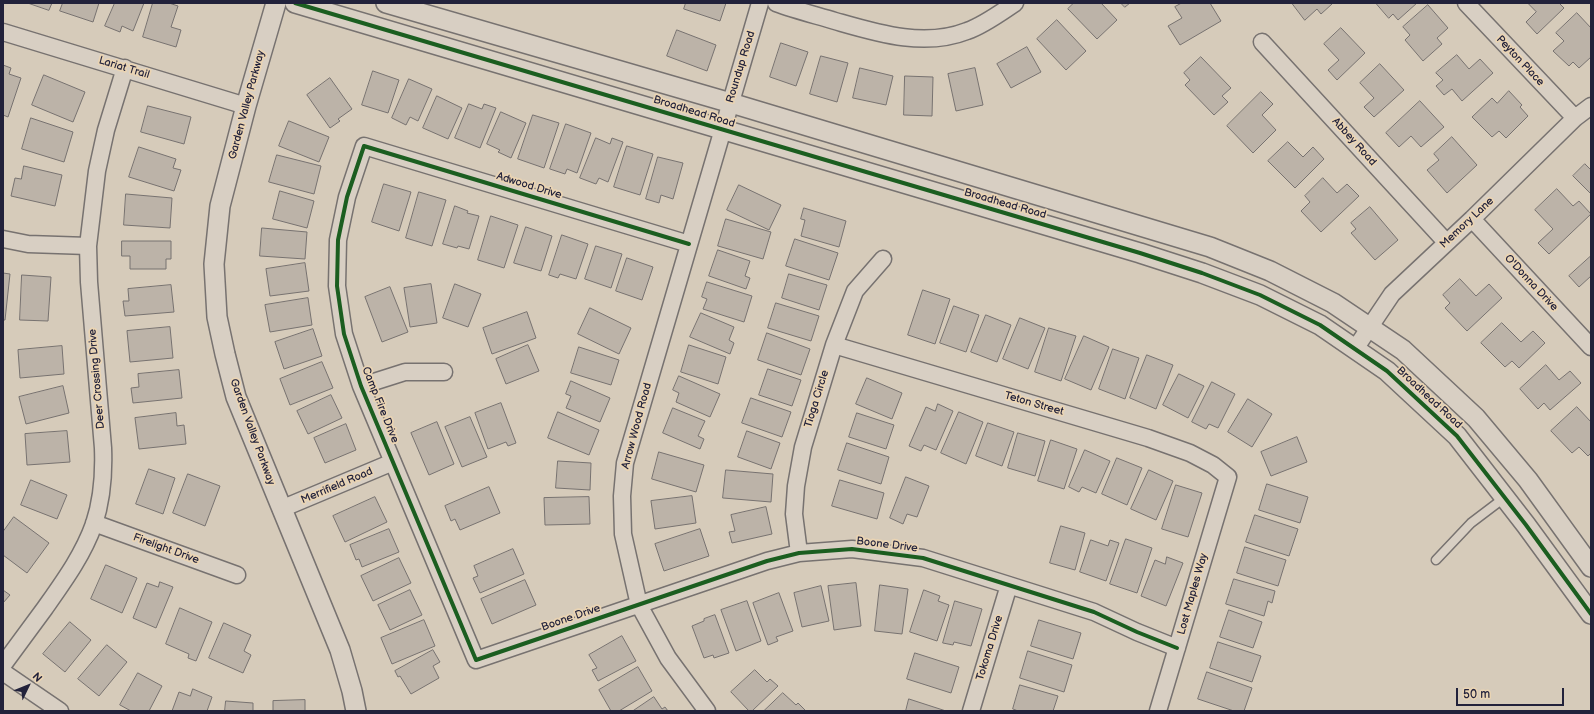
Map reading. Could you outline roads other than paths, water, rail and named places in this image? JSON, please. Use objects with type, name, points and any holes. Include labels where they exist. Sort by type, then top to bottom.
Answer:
[{"type":"street","name":"Garden Valley Parkway","points":[[276,3],[246,106],[220,206],[214,264],[217,317],[236,397],[340,650],[352,691],[356,711]]},
{"type":"street","name":"Broadhead Road","points":[[294,3],[1132,250],[1202,273],[1260,295],[1320,325],[1386,371],[1457,436],[1591,614]]},
{"type":"street","name":"Broadhead Road","points":[[386,3],[731,103],[1210,247],[1270,271],[1333,303],[1403,350],[1476,418],[1528,480],[1591,567]]},
{"type":"street","name":"Roundup Road","points":[[722,130],[760,3]]},
{"type":"street","points":[[776,3],[883,35],[914,39],[942,37],[967,31],[997,16],[1015,3]]},
{"type":"street","name":"Peyton Place","points":[[1466,3],[1575,118]]},
{"type":"street","name":"Lariat Trail","points":[[3,32],[246,106]]},
{"type":"street","name":"Abbey Road","points":[[1262,42],[1446,242]]},
{"type":"street","name":"Deer Crossing Drive","points":[[3,665],[70,574],[94,523],[101,493],[104,465],[89,282],[88,246],[97,171],[106,130],[125,68]]},
{"type":"street","name":"Memory Lane","points":[[1355,349],[1392,294],[1472,219],[1575,118],[1591,106]]},
{"type":"street","name":"Arrow Wood Road","points":[[707,711],[668,658],[639,604],[623,534],[622,496],[625,463],[722,130]]},
{"type":"street","name":"Adwood Drive","points":[[364,146],[689,244]]},
{"type":"street","name":"Camp Fire Drive","points":[[364,146],[347,197],[338,240],[337,286],[344,334],[361,386],[476,660]]},
{"type":"street","name":"O'Donna Drive","points":[[1472,219],[1591,347]]},
{"type":"street","points":[[3,240],[28,244],[88,246]]},
{"type":"street","name":"Tioga Circle","points":[[799,553],[794,514],[796,486],[803,447],[834,345],[854,291],[883,259]]},
{"type":"street","name":"Teton Street","points":[[834,345],[1148,438],[1190,453],[1213,465],[1228,477]]},
{"type":"street","points":[[361,386],[405,372],[444,372]]},
{"type":"street","name":"Merrifield Road","points":[[281,509],[393,462]]},
{"type":"street","name":"Lost Maples Way","points":[[1158,711],[1228,477]]},
{"type":"street","points":[[1504,498],[1528,480]]},
{"type":"street","name":"Firelight Drive","points":[[94,523],[237,575]]},
{"type":"street","name":"Boone Drive","points":[[476,660],[767,561],[799,553],[852,549],[923,558],[957,568],[1094,612],[1137,632],[1177,648]]},
{"type":"street","name":"Tokoma Drive","points":[[972,711],[1009,585]]},
{"type":"street","points":[[3,672],[60,711]]},
{"type":"lane","points":[[1436,560],[1471,523],[1504,498]]}]
